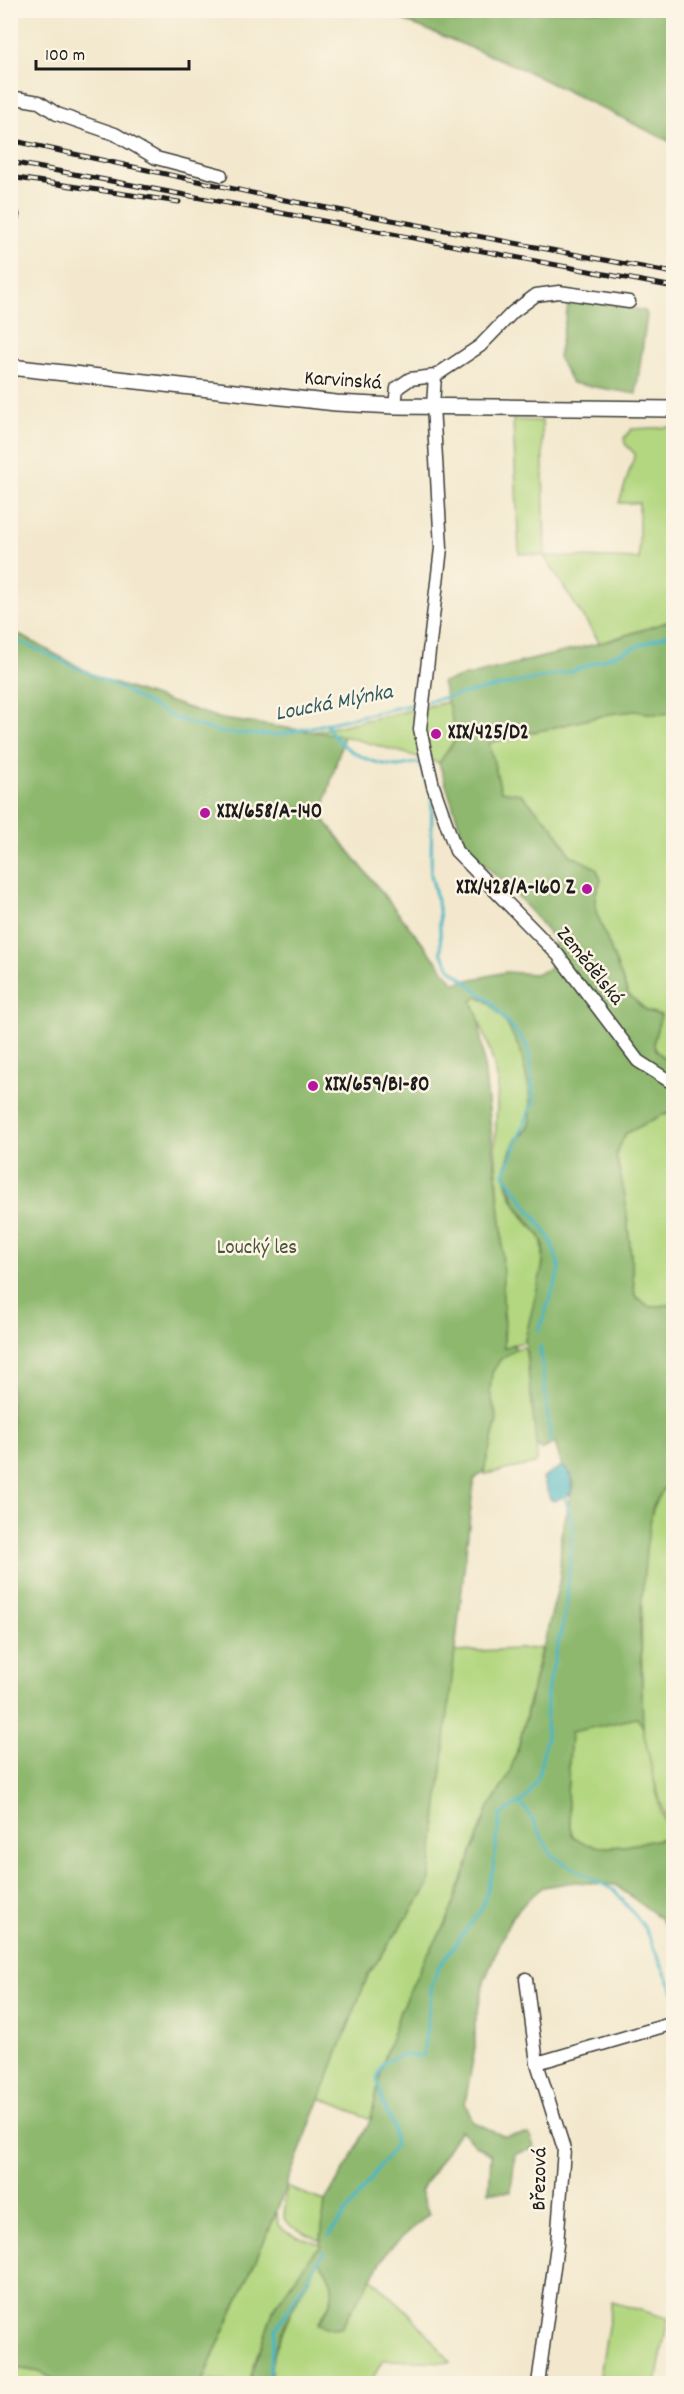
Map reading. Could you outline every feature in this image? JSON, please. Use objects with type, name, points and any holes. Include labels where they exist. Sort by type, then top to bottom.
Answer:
[{"type":"main road","name":"Karvinská","points":[[10,367],[233,393],[394,406],[674,408]]},
{"type":"street","points":[[10,97],[39,102],[57,114],[115,134],[156,158],[221,175]]},
{"type":"street","points":[[394,406],[397,388],[411,379],[435,376],[480,346],[513,312],[537,295],[559,292],[629,302]]},
{"type":"street","name":"Zemědělská","points":[[435,376],[433,405],[441,548],[420,729],[428,763],[456,851],[558,956],[638,1060],[674,1084]]},
{"type":"street","name":"Březová","points":[[526,1978],[537,2063],[564,2149],[557,2245],[538,2384]]},
{"type":"street","points":[[537,2063],[674,2023]]},
{"type":"green space","points":[[381,11],[673,11],[673,143],[518,67]]},
{"type":"green space","points":[[570,296],[645,311],[647,315],[636,394],[572,383],[558,357]]},
{"type":"green space","points":[[513,420],[542,421],[545,556],[639,559],[639,503],[619,503],[635,454],[625,444],[624,438],[632,429],[673,427],[673,620],[600,643],[544,556],[519,553]]},
{"type":"green space","name":"Loucký les","points":[[673,620],[673,713],[656,714],[635,711],[609,714],[489,743],[501,791],[521,794],[554,828],[570,855],[596,868],[601,880],[595,896],[596,911],[628,994],[647,1011],[661,1015],[654,1043],[658,1052],[673,1066],[673,1112],[625,1134],[616,1155],[625,1196],[635,1296],[650,1307],[674,1304],[673,1474],[653,1506],[646,1550],[640,1622],[643,1727],[637,1718],[571,1732],[567,1795],[572,1835],[582,1842],[607,1847],[633,1845],[671,1837],[674,1840],[673,1936],[660,1918],[615,1885],[575,1882],[543,1887],[528,1899],[510,1920],[485,1979],[475,2022],[475,2048],[465,2103],[473,2122],[503,2136],[529,2134],[535,2149],[515,2153],[511,2192],[489,2192],[491,2155],[475,2145],[460,2130],[420,2191],[429,2214],[389,2249],[341,2328],[332,2329],[318,2324],[328,2307],[332,2292],[329,2277],[319,2261],[295,2303],[279,2340],[273,2357],[272,2383],[244,2383],[250,2380],[274,2308],[315,2250],[320,2248],[325,2201],[348,2164],[371,2119],[383,2063],[400,2011],[424,1960],[446,1924],[488,1809],[508,1777],[519,1745],[560,1579],[561,1535],[573,1484],[571,1475],[562,1466],[555,1443],[541,1450],[536,1444],[525,1339],[543,1264],[544,1246],[539,1235],[516,1205],[505,1173],[514,1142],[528,1130],[531,1121],[529,1090],[521,1052],[506,1022],[486,999],[477,996],[472,1002],[479,1019],[502,1230],[504,1348],[514,1344],[515,1349],[500,1360],[492,1373],[490,1391],[497,1420],[484,1471],[474,1480],[429,1885],[368,1975],[270,2228],[201,2383],[61,2383],[40,2372],[11,2367],[11,630],[101,679],[222,719],[344,736],[321,816],[454,983],[506,972],[535,974],[550,969],[554,939],[523,902],[466,846],[439,763],[457,737],[442,682],[612,640]]},
{"type":"green space","points":[[448,702],[457,737],[439,763],[344,736],[312,732]]},
{"type":"green space","points":[[635,711],[656,714],[673,713],[673,1066],[655,1047],[654,1038],[660,1015],[647,1011],[628,994],[596,911],[595,896],[601,880],[596,868],[570,855],[564,843],[501,791],[489,743],[609,714]]},
{"type":"green space","points":[[477,996],[490,1004],[511,1032],[526,1069],[532,1105],[530,1123],[513,1145],[507,1161],[505,1176],[516,1206],[539,1235],[542,1244],[542,1272],[524,1342],[504,1348],[505,1321],[501,1287],[502,1243],[495,1146],[498,1081],[488,1044],[472,1002]]},
{"type":"green space","points":[[673,1112],[673,1304],[650,1307],[635,1296],[625,1196],[616,1155],[625,1134]]},
{"type":"green space","points":[[525,1347],[535,1416],[537,1460],[535,1464],[485,1474],[486,1457],[496,1424],[489,1385],[491,1377],[503,1356],[517,1348]]},
{"type":"green space","points":[[673,1474],[673,1838],[655,1784],[643,1728],[641,1627],[647,1537],[661,1488]]},
{"type":"green space","points":[[541,1648],[519,1745],[508,1777],[488,1809],[446,1924],[424,1960],[400,2011],[383,2063],[371,2119],[320,2098],[368,1975],[429,1885],[454,1652]]},
{"type":"green space","points":[[637,1718],[641,1720],[661,1812],[671,1837],[620,1847],[594,1846],[582,1842],[572,1835],[567,1795],[571,1732]]},
{"type":"green space","points":[[286,2187],[325,2201],[321,2241],[292,2227],[284,2218]]},
{"type":"green space","points":[[277,2211],[278,2225],[288,2233],[320,2244],[320,2248],[258,2352],[250,2380],[235,2384],[207,2378],[201,2384]]},
{"type":"green space","points":[[319,2261],[330,2278],[333,2292],[329,2305],[318,2324],[372,2278],[408,2312],[451,2362],[383,2360],[370,2383],[272,2384],[273,2358],[279,2340]]},
{"type":"green space","points":[[612,2302],[668,2318],[656,2383],[599,2383]]},
{"type":"green space","points":[[11,2367],[40,2372],[61,2383],[11,2384]]},
{"type":"water","points":[[562,1466],[571,1475],[571,1493],[554,1501],[550,1499],[543,1478]]},
{"type":"waterway","name":"Loucká Mlýnka","points":[[428,701],[573,671],[674,632]]},
{"type":"waterway","name":"Loucká Mlýnka","points":[[10,637],[114,685],[172,717],[222,733],[277,735],[418,703]]},
{"type":"waterway","points":[[326,723],[346,748],[365,758],[386,765],[420,763],[426,781]]},
{"type":"waterway","points":[[432,799],[431,875],[439,908],[441,953],[451,969],[489,1000],[528,1047],[534,1100],[504,1174],[550,1238],[560,1269],[539,1331]]},
{"type":"waterway","points":[[540,1346],[551,1444]]},
{"type":"waterway","points":[[329,2236],[395,2146],[393,2125],[383,2104],[377,2078],[383,2063],[401,2055],[423,2056],[432,1985],[438,1968],[482,1908],[493,1869],[500,1816],[527,1797],[538,1777],[546,1739],[547,1692],[566,1609],[573,1526],[564,1494]]},
{"type":"waterway","points":[[520,1803],[528,1812],[552,1856],[615,1891],[643,1925],[674,1992]]},
{"type":"waterway","points":[[267,2384],[276,2329],[324,2252]]},
{"type":"railway","points":[[10,140],[285,200],[674,273]]},
{"type":"railway","points":[[10,162],[674,287]]},
{"type":"railway","points":[[10,177],[179,202]]},
{"type":"place","name":"XIX/425/D2","points":[[436,734]]},
{"type":"place","name":"XIX/658/A-140","points":[[205,813]]},
{"type":"place","name":"XIX/428/A-160 Z","points":[[587,889]]},
{"type":"place","name":"XIX/659/B1-80","points":[[313,1086]]}]
